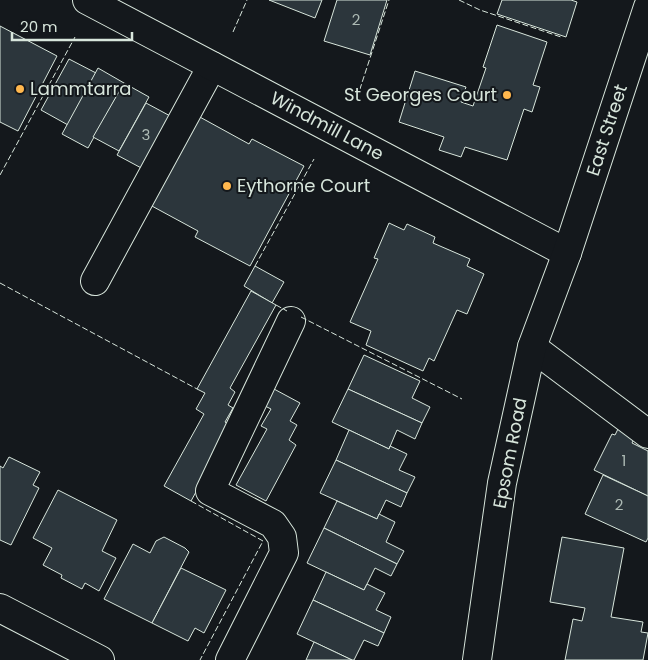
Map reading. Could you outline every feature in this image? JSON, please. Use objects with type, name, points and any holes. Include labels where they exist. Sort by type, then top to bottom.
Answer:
[{"type":"main road","name":"Windmill Lane","points":[[87,0],[567,253]]},
{"type":"main road","name":"East Street","points":[[567,253],[648,7]]},
{"type":"main road","points":[[95,282],[212,66]]},
{"type":"main road","name":"Epsom Road","points":[[477,660],[501,492],[532,347],[567,253]]},
{"type":"main road","points":[[230,660],[284,553],[282,537],[273,524],[210,491],[291,320]]},
{"type":"main road","points":[[532,347],[648,434]]},
{"type":"main road","points":[[0,608],[100,660]]},
{"type":"building","points":[[269,0],[322,0],[315,18]]},
{"type":"building","points":[[337,0],[387,0],[370,55],[324,41]]},
{"type":"building","points":[[502,0],[571,0],[577,2],[566,37],[497,14]]},
{"type":"building","name":"St Georges Court","points":[[497,25],[547,42],[533,85],[540,87],[532,112],[524,109],[507,160],[465,147],[461,157],[439,150],[444,137],[399,122],[415,71],[466,87],[461,102],[473,106],[486,68],[483,67]]},
{"type":"building","name":"Lammtarra","points":[[0,26],[57,56],[18,131],[0,122]]},
{"type":"building","points":[[69,59],[96,73],[68,125],[41,110]]},
{"type":"building","points":[[98,68],[124,83],[88,148],[62,134]]},
{"type":"building","points":[[124,83],[149,97],[119,151],[93,137]]},
{"type":"building","points":[[146,103],[174,118],[145,170],[117,155]]},
{"type":"building","name":"Eythorne Court","points":[[198,116],[249,144],[252,139],[304,166],[250,266],[195,237],[198,231],[150,205]]},
{"type":"building","points":[[389,223],[404,230],[407,224],[435,237],[433,243],[470,259],[467,266],[484,274],[467,314],[457,310],[434,361],[429,358],[423,371],[366,345],[371,331],[350,322],[378,259],[374,258]]},
{"type":"building","points":[[255,266],[284,282],[272,303],[244,286]]},
{"type":"building","points":[[251,291],[276,305],[230,388],[235,392],[228,405],[233,408],[225,422],[232,427],[191,501],[164,486],[204,414],[196,409],[205,393],[197,389]]},
{"type":"building","points":[[364,355],[420,381],[412,398],[430,407],[422,423],[348,389]]},
{"type":"building","points":[[274,389],[300,403],[290,421],[297,425],[289,440],[296,445],[266,501],[236,485],[267,429],[261,426],[271,409],[265,406]]},
{"type":"building","points":[[348,389],[422,423],[415,439],[397,430],[389,449],[332,422]]},
{"type":"building","points":[[620,425],[637,433],[632,443],[648,451],[648,496],[594,470],[612,434],[615,435]]},
{"type":"building","points":[[349,430],[389,449],[390,446],[407,454],[399,470],[415,477],[407,493],[336,460]]},
{"type":"building","points":[[9,457],[40,472],[33,485],[39,488],[11,545],[0,540],[0,466],[3,468]]},
{"type":"building","points":[[336,460],[407,493],[401,507],[386,500],[377,519],[320,493]]},
{"type":"building","points":[[603,475],[648,496],[648,538],[646,542],[585,514]]},
{"type":"building","points":[[58,490],[117,520],[102,551],[116,558],[99,591],[85,583],[82,589],[61,578],[62,575],[43,565],[52,548],[33,538]]},
{"type":"building","points":[[337,501],[377,519],[379,514],[395,522],[386,542],[404,551],[397,564],[324,528]]},
{"type":"building","points":[[324,528],[397,564],[391,576],[375,568],[364,590],[307,563]]},
{"type":"building","points":[[164,537],[189,552],[152,623],[104,599],[133,544],[150,553],[156,541]]},
{"type":"building","points":[[562,537],[624,548],[611,617],[643,622],[641,632],[648,633],[643,660],[565,660],[573,619],[582,621],[585,608],[550,602]]},
{"type":"building","points":[[181,568],[226,590],[204,633],[195,628],[188,641],[152,623]]},
{"type":"building","points":[[326,572],[364,590],[367,584],[385,593],[376,610],[391,617],[384,633],[313,600]]},
{"type":"building","points":[[313,600],[384,633],[378,646],[364,640],[354,660],[352,660],[297,634]]},
{"type":"building","points":[[314,642],[352,660],[306,660]]},
{"type":"fence","points":[[233,32],[247,0]]},
{"type":"fence","points":[[357,98],[389,0]]},
{"type":"fence","points":[[459,0],[480,10],[561,37]]},
{"type":"fence","points":[[0,175],[75,37]]},
{"type":"fence","points":[[255,266],[314,159]]},
{"type":"fence","points":[[0,283],[197,389]]},
{"type":"fence","points":[[276,305],[287,311]]},
{"type":"fence","points":[[301,317],[462,399]]},
{"type":"fence","points":[[191,501],[263,541],[200,660]]},
{"type":"place","name":"Lammtarra","points":[[20,89]]},
{"type":"place","name":"St Georges Court","points":[[507,95]]},
{"type":"place","name":"Eythorne Court","points":[[227,186]]}]
